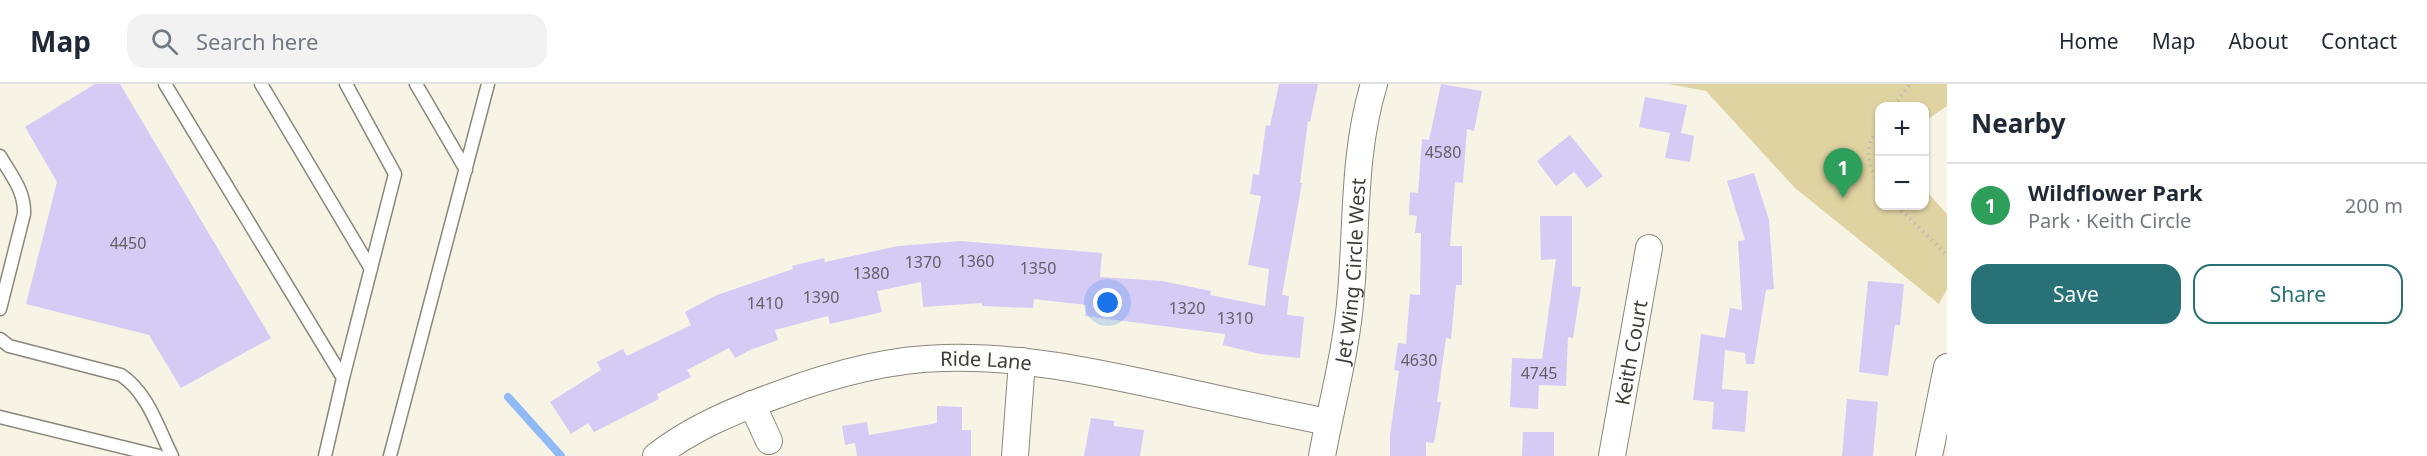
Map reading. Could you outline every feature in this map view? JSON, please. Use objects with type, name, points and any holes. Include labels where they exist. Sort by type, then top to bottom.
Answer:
[{"type":"street","name":"Jet Wing Circle West","points":[[1322,456],[1351,294],[1357,172],[1362,132],[1374,84]]},
{"type":"street","name":"Keith Court","points":[[1612,456],[1649,248]]},
{"type":"street","name":"Ride Lane","points":[[656,456],[705,425],[752,404],[817,380],[903,362],[942,358],[1022,361],[1067,366],[1328,422]]},
{"type":"street","points":[[1015,456],[1022,361]]},
{"type":"street","points":[[1929,456],[1947,367]]},
{"type":"street","points":[[752,404],[769,441]]},
{"type":"lane","points":[[165,84],[343,378]]},
{"type":"lane","points":[[261,84],[371,269]]},
{"type":"lane","points":[[325,456],[395,174],[346,84]]},
{"type":"lane","points":[[416,84],[466,170]]},
{"type":"lane","points":[[390,456],[488,84]]},
{"type":"lane","points":[[0,156],[25,203],[0,309]]},
{"type":"lane","points":[[0,339],[9,346],[121,375],[127,379],[143,396],[172,456]]},
{"type":"lane","points":[[0,417],[159,456]]},
{"type":"path","points":[[1897,102],[1910,84]]},
{"type":"path","points":[[1875,134],[1867,148],[1868,159],[1875,174]]},
{"type":"path","points":[[1900,210],[1947,255]]},
{"type":"shaded area","points":[[1669,84],[1947,84],[1947,106],[1929,118],[1929,102],[1875,102],[1875,210],[1929,210],[1929,194],[1947,214],[1947,289],[1939,304],[1795,188],[1706,91]]},
{"type":"building","points":[[95,84],[120,84],[271,338],[181,388],[149,335],[26,304],[57,182],[25,127]]},
{"type":"building","points":[[1279,84],[1318,84],[1310,122],[1308,121],[1300,183],[1302,183],[1282,295],[1289,296],[1287,315],[1304,317],[1300,358],[1260,354],[1223,345],[1225,334],[1085,316],[1086,305],[1034,299],[1033,308],[982,306],[982,303],[923,307],[921,282],[877,291],[882,312],[830,324],[828,316],[775,330],[778,340],[735,358],[729,348],[687,370],[691,377],[657,394],[659,399],[594,432],[588,423],[571,434],[550,402],[601,370],[597,362],[623,349],[627,356],[691,325],[685,312],[717,295],[793,269],[792,266],[824,258],[825,262],[898,246],[961,241],[1102,253],[1100,277],[1162,281],[1211,291],[1210,295],[1265,306],[1269,269],[1248,265],[1261,196],[1250,194],[1253,174],[1259,175],[1266,125],[1270,126]]},
{"type":"building","points":[[1441,84],[1482,91],[1474,131],[1467,129],[1463,183],[1455,182],[1450,246],[1462,246],[1462,285],[1456,285],[1451,339],[1446,338],[1437,402],[1441,402],[1434,443],[1426,442],[1426,456],[1390,456],[1390,435],[1399,371],[1394,370],[1398,343],[1406,344],[1410,294],[1420,295],[1421,233],[1415,233],[1417,216],[1409,215],[1410,192],[1418,193],[1422,139],[1429,140]]},
{"type":"building","points":[[1645,97],[1687,105],[1681,133],[1694,136],[1690,162],[1665,158],[1670,133],[1639,127]]},
{"type":"building","points":[[1570,135],[1603,176],[1587,188],[1574,172],[1556,186],[1537,161]]},
{"type":"building","points":[[1754,173],[1769,220],[1774,289],[1766,290],[1754,364],[1746,364],[1745,353],[1725,350],[1722,389],[1748,391],[1745,432],[1712,429],[1714,402],[1693,400],[1701,334],[1725,338],[1730,308],[1742,310],[1738,241],[1745,240],[1727,181]]},
{"type":"building","points":[[1540,216],[1572,216],[1572,286],[1581,287],[1573,338],[1568,337],[1566,386],[1539,385],[1538,409],[1510,407],[1512,358],[1542,359],[1556,259],[1541,260]]},
{"type":"building","points":[[1868,281],[1904,284],[1900,325],[1895,325],[1888,376],[1859,372]]},
{"type":"building","points":[[1847,399],[1878,402],[1873,456],[1842,456]]},
{"type":"building","points":[[937,406],[962,407],[962,430],[971,430],[971,456],[857,456],[855,443],[845,445],[842,426],[867,422],[869,435],[937,423]]},
{"type":"building","points":[[1091,418],[1114,421],[1114,426],[1144,430],[1140,456],[1084,456]]},
{"type":"building","points":[[1523,432],[1554,432],[1554,456],[1522,456]]},
{"type":"waterway","points":[[508,397],[561,456]]},
{"type":"place","name":"Wildflower Park","points":[[1843,198]]}]
